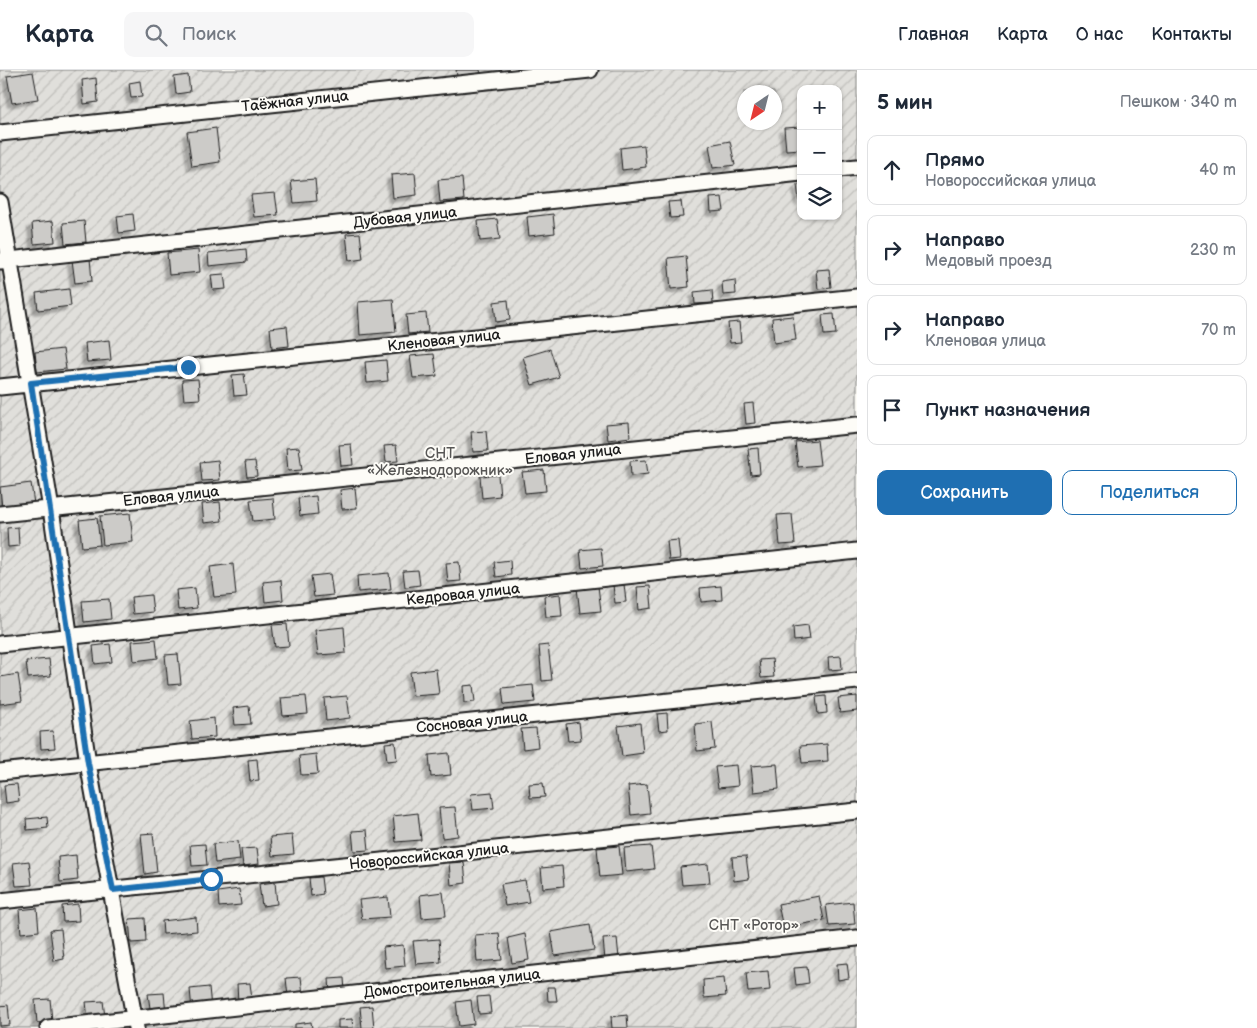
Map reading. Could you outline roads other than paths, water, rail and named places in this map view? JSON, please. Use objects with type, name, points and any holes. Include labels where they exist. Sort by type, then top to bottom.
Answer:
[{"type":"street","name":"Таёжная улица","points":[[0,133],[590,70]]},
{"type":"street","points":[[842,169],[857,167]]},
{"type":"street","name":"Дубовая улица","points":[[5,261],[797,173]]},
{"type":"street","points":[[0,202],[5,261],[31,383],[88,763],[113,890],[136,1024]]},
{"type":"street","name":"Кленовая улица","points":[[0,387],[857,296]]},
{"type":"street","name":"Еловая улица","points":[[0,514],[857,425]]},
{"type":"street","name":"Кедровая улица","points":[[0,644],[857,551]]},
{"type":"street","name":"Сосновая улица","points":[[0,772],[857,681]]},
{"type":"street","name":"Новороссийская улица","points":[[0,901],[857,811]]},
{"type":"street","name":"Домостроительная улица","points":[[48,1028],[136,1024],[857,938]]},
{"type":"park label","name":"СНТ «Железнодорожник»","points":[[440,462]]},
{"type":"park label","name":"СНТ «Ротор»","points":[[754,925]]}]
